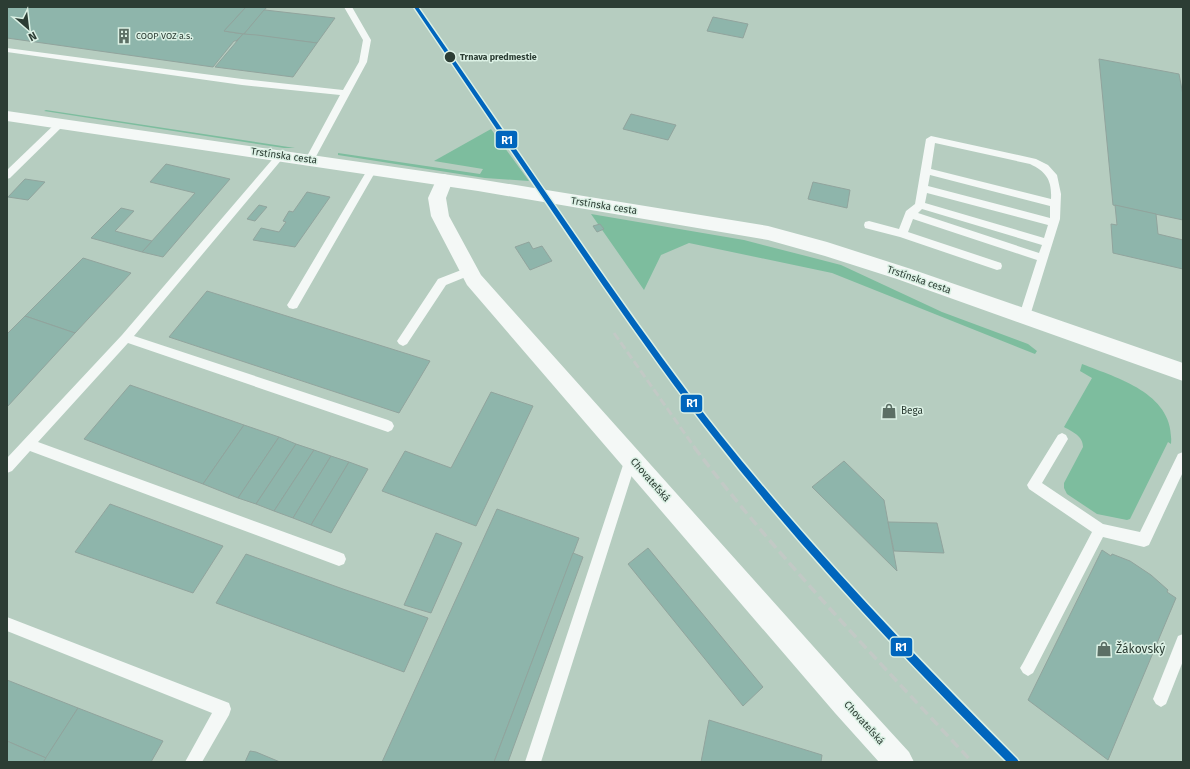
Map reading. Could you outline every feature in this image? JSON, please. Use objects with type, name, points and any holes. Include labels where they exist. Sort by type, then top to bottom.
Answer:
[{"type":"main road","name":"Trstínska cesta","points":[[7,116],[444,180],[768,233],[834,251],[1183,372]]},
{"type":"main road","name":"Chovateľská","points":[[444,180],[437,198],[440,216],[474,280],[845,703],[899,762]]},
{"type":"lane","points":[[310,160],[318,148],[363,62],[367,40],[348,7]]},
{"type":"lane","points":[[7,50],[242,82],[346,93]]},
{"type":"lane","points":[[7,176],[61,123]]},
{"type":"lane","points":[[902,234],[910,214],[920,205],[931,139],[1033,161],[1045,167],[1052,175],[1056,194],[1054,223],[1025,316]]},
{"type":"lane","points":[[7,467],[126,338],[280,156]]},
{"type":"lane","points":[[293,305],[372,169]]},
{"type":"lane","points":[[926,171],[1055,204]]},
{"type":"lane","points":[[922,188],[1054,223]]},
{"type":"lane","points":[[920,205],[1048,243]]},
{"type":"lane","points":[[910,214],[1043,258]]},
{"type":"lane","points":[[870,225],[902,234],[997,266]]},
{"type":"lane","points":[[403,341],[442,282],[469,270]]},
{"type":"lane","points":[[126,338],[388,426]]},
{"type":"lane","points":[[1062,439],[1034,485],[1100,530],[1144,540],[1183,458]]},
{"type":"lane","points":[[28,444],[339,559]]},
{"type":"lane","points":[[533,762],[631,459]]},
{"type":"lane","points":[[1028,668],[1100,530]]},
{"type":"lane","points":[[7,624],[223,709],[193,762]]},
{"type":"lane","points":[[1161,699],[1183,641]]},
{"type":"green space","points":[[46,110],[295,148],[284,148],[44,111]]},
{"type":"green space","points":[[491,129],[529,181],[485,178],[338,155],[338,153],[480,174],[483,169],[434,161]]},
{"type":"green space","points":[[591,214],[744,240],[841,265],[942,312],[1028,344],[1037,351],[1035,354],[832,273],[689,243],[661,255],[644,290]]},
{"type":"green space","points":[[1082,364],[1128,383],[1142,391],[1155,401],[1164,413],[1170,427],[1171,444],[1168,442],[1130,519],[1127,520],[1097,514],[1067,494],[1064,488],[1064,483],[1083,447],[1083,443],[1079,437],[1064,427],[1092,378],[1080,371]]},
{"type":"building","name":"COOP VOZ a.s.","points":[[7,7],[246,7],[224,31],[243,34],[236,41],[234,41],[213,67],[7,38]]},
{"type":"building","points":[[246,7],[267,7],[244,34],[224,31]]},
{"type":"building","points":[[264,10],[335,18],[317,43],[244,34]]},
{"type":"building","points":[[713,17],[748,24],[743,38],[707,31]]},
{"type":"building","points":[[243,34],[317,43],[293,77],[215,67]]},
{"type":"building","points":[[1099,59],[1179,74],[1183,95],[1183,220],[1113,205]]},
{"type":"building","points":[[631,114],[676,125],[668,140],[623,129]]},
{"type":"building","points":[[166,164],[230,179],[163,257],[142,252],[195,193],[150,182]]},
{"type":"building","points":[[25,179],[45,182],[28,200],[8,197]]},
{"type":"building","points":[[813,182],[850,190],[847,208],[808,199]]},
{"type":"building","points":[[307,192],[330,197],[295,247],[253,240],[261,228],[279,232],[286,222],[283,221],[289,211],[293,212]]},
{"type":"building","points":[[259,205],[267,207],[255,221],[247,219]]},
{"type":"building","points":[[1115,205],[1156,214],[1158,234],[1183,240],[1183,269],[1113,253],[1111,224],[1117,225]]},
{"type":"building","points":[[121,208],[134,211],[115,231],[152,241],[142,252],[91,238]]},
{"type":"building","points":[[600,224],[604,229],[597,232],[593,226]]},
{"type":"building","points":[[529,242],[533,249],[542,246],[552,261],[530,270],[515,247]]},
{"type":"building","points":[[83,258],[131,273],[75,333],[25,316]]},
{"type":"building","points":[[207,291],[430,361],[399,413],[169,337]]},
{"type":"building","points":[[25,316],[75,333],[7,407],[7,334]]},
{"type":"building","points":[[130,385],[244,425],[203,484],[84,439]]},
{"type":"building","points":[[491,392],[533,406],[476,526],[382,491],[405,451],[451,468]]},
{"type":"building","points":[[244,425],[279,437],[238,498],[203,484]]},
{"type":"building","points":[[279,437],[296,444],[256,504],[238,498]]},
{"type":"building","points":[[296,444],[314,450],[274,511],[256,504]]},
{"type":"building","points":[[314,450],[331,456],[293,518],[274,511]]},
{"type":"building","points":[[331,456],[349,462],[311,525],[293,518]]},
{"type":"building","points":[[844,461],[884,500],[897,571],[812,487]]},
{"type":"building","points":[[349,462],[368,469],[331,533],[311,525]]},
{"type":"building","points":[[110,504],[223,546],[193,593],[75,552]]},
{"type":"building","points":[[497,509],[579,538],[494,762],[382,762]]},
{"type":"building","points":[[888,522],[937,523],[944,553],[894,551]]},
{"type":"building","points":[[436,533],[462,543],[431,613],[404,605]]},
{"type":"building","points":[[648,548],[763,687],[743,706],[628,564]]},
{"type":"building","name":"Žákovský","points":[[1102,550],[1111,556],[1112,554],[1130,561],[1151,575],[1168,590],[1167,592],[1176,598],[1108,760],[1028,700]]},
{"type":"building","points":[[573,553],[583,557],[508,762],[494,762]]},
{"type":"building","points":[[246,554],[428,618],[404,672],[216,603]]},
{"type":"building","points":[[7,680],[78,708],[46,758],[7,741]]},
{"type":"building","points":[[78,708],[163,741],[151,762],[43,762]]},
{"type":"building","points":[[709,720],[822,755],[821,762],[701,762]]},
{"type":"building","points":[[7,741],[46,758],[43,762],[7,762]]},
{"type":"building","points":[[250,751],[256,752],[280,762],[245,762]]},
{"type":"railway","points":[[614,333],[695,448]]},
{"type":"railway","points":[[694,447],[726,488],[794,569],[972,762]]},
{"type":"transit line","name":"R1","points":[[416,7],[596,270],[717,436],[787,521],[861,604],[898,644],[1014,762]]},
{"type":"place","name":"COOP VOZ a.s.","points":[[124,36]]},
{"type":"place","name":"Trnava predmestie","points":[[450,57]]},
{"type":"place","name":"Bega","points":[[889,411]]},
{"type":"place","name":"Žákovský","points":[[1104,649]]}]
